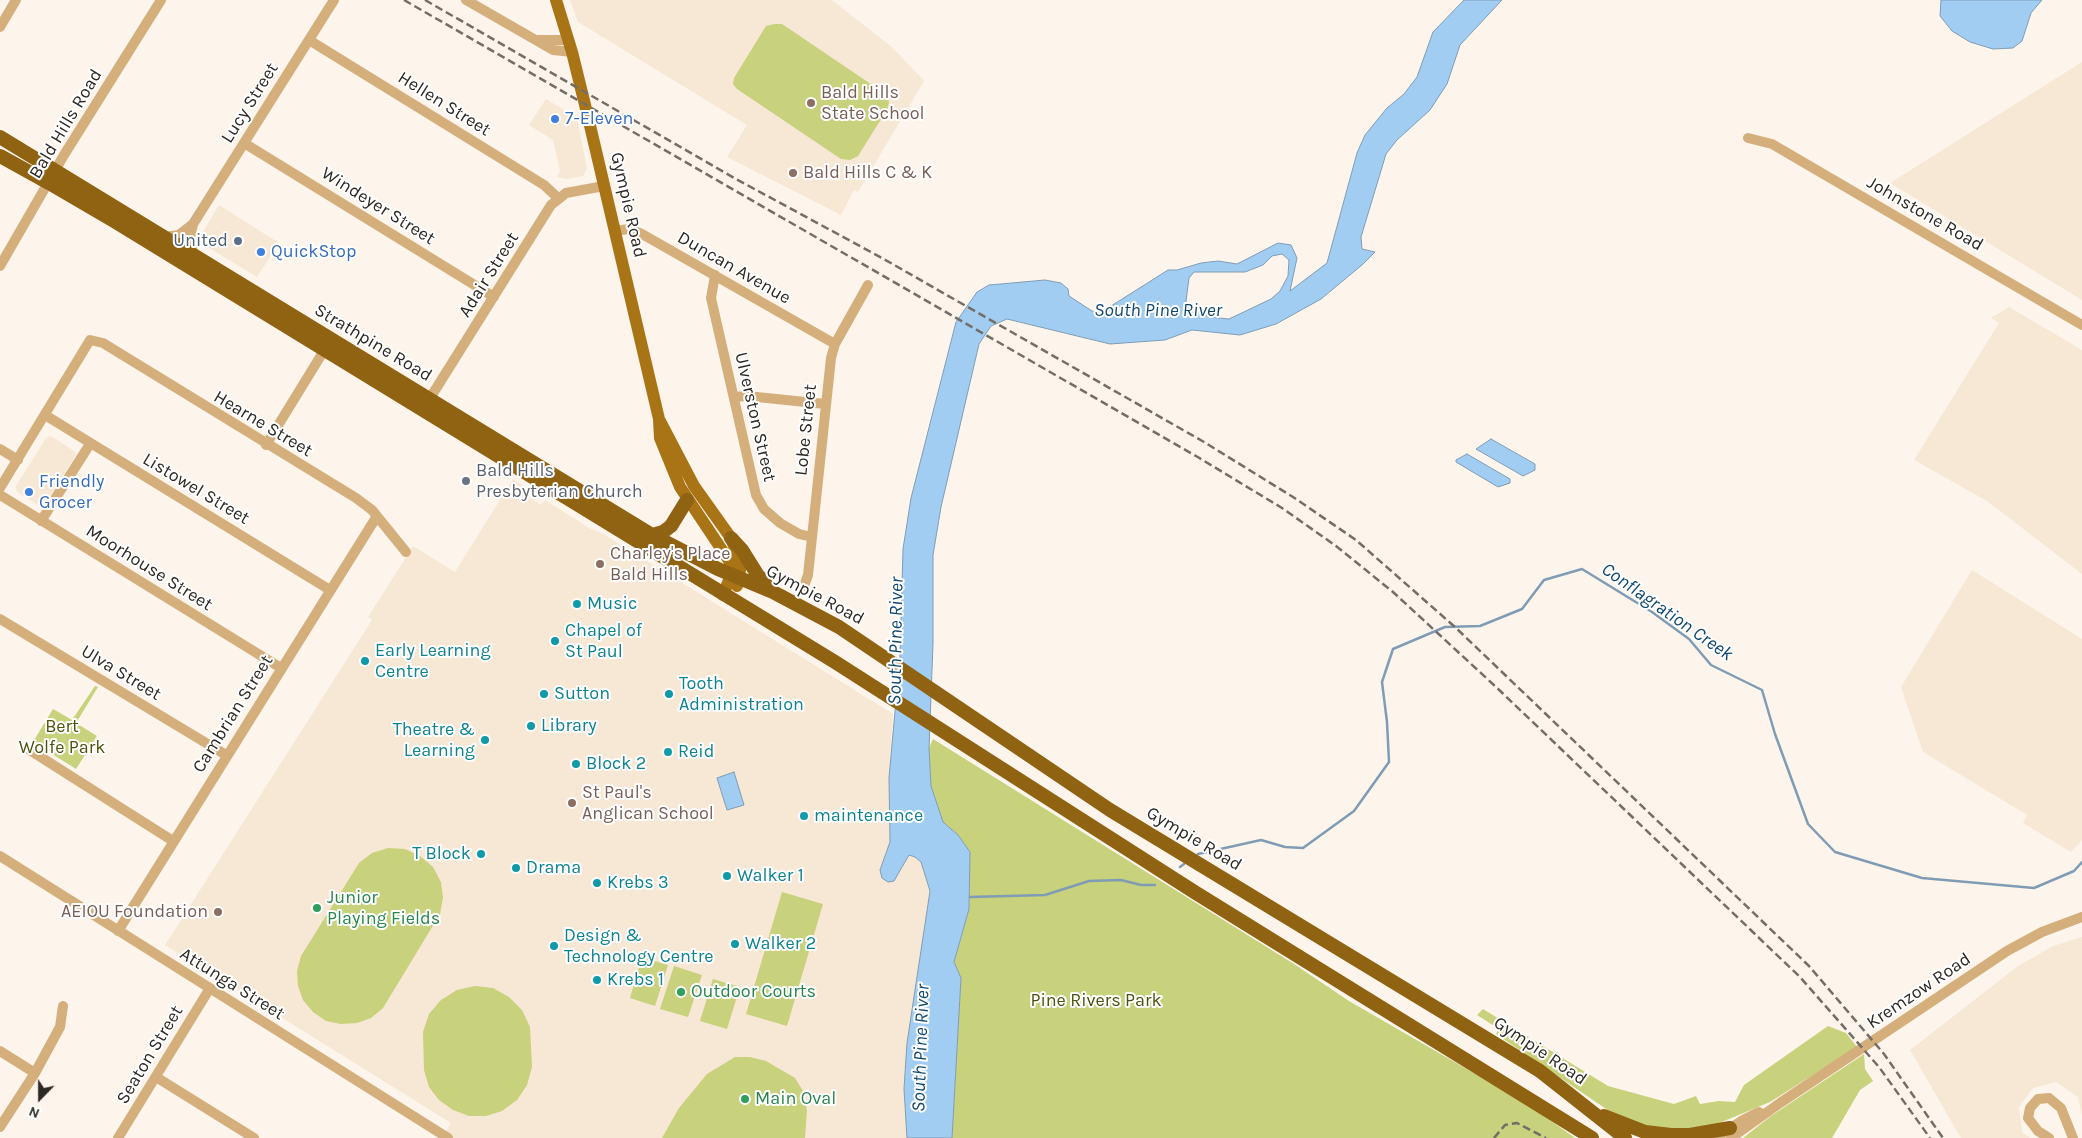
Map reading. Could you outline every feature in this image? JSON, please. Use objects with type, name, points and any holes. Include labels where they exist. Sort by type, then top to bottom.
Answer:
[{"type":"highway","name":"Strathpine Road","points":[[0,136],[193,254],[328,345]]},
{"type":"highway","name":"Strathpine Road","points":[[0,156],[328,345],[426,405],[726,597]]},
{"type":"highway","name":"Strathpine Road","points":[[426,405],[652,535],[735,576]]},
{"type":"highway","points":[[652,535],[663,532],[671,526],[687,500]]},
{"type":"highway","points":[[731,538],[742,550],[757,574],[773,592]]},
{"type":"highway","name":"Gympie Road","points":[[735,576],[773,592],[851,634],[1110,810],[1534,1067],[1593,1111],[1625,1138]]},
{"type":"highway","points":[[726,597],[881,691],[1188,888],[1592,1138]]},
{"type":"highway","points":[[1593,1111],[1631,1127],[1660,1134],[1730,1133]]},
{"type":"main road","name":"Gympie Road","points":[[556,0],[578,74],[659,419],[660,438],[664,451],[687,500],[728,558],[735,576]]},
{"type":"main road","name":"Gympie Road","points":[[659,419],[694,486],[731,538],[740,563],[726,597]]},
{"type":"street","points":[[0,27],[16,0]]},
{"type":"street","name":"Bald Hills Road","points":[[0,266],[56,170],[161,0]]},
{"type":"street","name":"Lucy Street","points":[[193,254],[190,238],[193,224],[334,0]]},
{"type":"street","points":[[466,0],[537,40],[570,46]]},
{"type":"street","name":"Hellen Street","points":[[309,40],[544,185],[558,198]]},
{"type":"street","name":"Johnstone Road","points":[[1748,138],[1772,144],[2082,325]]},
{"type":"street","name":"Windeyer Street","points":[[244,143],[494,296]]},
{"type":"street","points":[[558,198],[571,192],[604,186]]},
{"type":"street","name":"Adair Street","points":[[426,405],[549,209],[558,198]]},
{"type":"street","name":"Lucy Street","points":[[164,237],[178,235],[193,224]]},
{"type":"street","name":"Duncan Avenue","points":[[614,231],[629,229],[638,232],[836,344]]},
{"type":"street","name":"Ulverston Street","points":[[715,275],[711,288],[711,298],[758,501],[780,523],[799,534],[812,537]]},
{"type":"street","name":"Lobe Street","points":[[804,586],[808,575],[829,366],[836,344],[868,285]]},
{"type":"street","name":"Hearne Street","points":[[45,415],[90,340],[102,344],[356,498],[377,516],[406,552]]},
{"type":"street","points":[[266,445],[328,345]]},
{"type":"street","points":[[734,397],[747,396],[825,404]]},
{"type":"street","points":[[0,488],[45,415]]},
{"type":"street","name":"Listowel Street","points":[[45,415],[330,590]]},
{"type":"street","points":[[41,520],[90,444]]},
{"type":"street","points":[[0,449],[18,460]]},
{"type":"street","name":"Moorhouse Street","points":[[0,495],[281,668]]},
{"type":"street","name":"Cambrian Street","points":[[118,931],[226,755],[377,516]]},
{"type":"street","name":"Ulva Street","points":[[0,619],[226,755]]},
{"type":"street","points":[[28,749],[173,842]]},
{"type":"street","name":"Attunga Street","points":[[0,856],[448,1138]]},
{"type":"street","name":"Kremzow Road","points":[[1716,1138],[1730,1133],[1780,1102],[2008,952],[2042,932],[2082,917]]},
{"type":"street","name":"Seaton Street","points":[[118,1138],[210,988]]},
{"type":"street","points":[[0,1127],[35,1073],[60,1027],[63,1006]]},
{"type":"street","points":[[0,1051],[35,1073]]},
{"type":"street","points":[[156,1076],[252,1137]]},
{"type":"street","points":[[2049,1138],[2038,1131],[2028,1118],[2030,1108],[2038,1099],[2049,1098],[2061,1108],[2073,1138]]},
{"type":"shaded area","name":"Bald Hills State School","points":[[570,0],[832,0],[893,48],[924,81],[858,192],[854,190],[841,215],[727,157],[747,125],[578,22]]},
{"type":"shaded area","points":[[2082,62],[2082,300],[1890,183]]},
{"type":"shaded area","name":"7-Eleven","points":[[546,99],[577,118],[587,169],[583,176],[567,179],[557,177],[560,171],[553,140],[529,125]]},
{"type":"shaded area","name":"United","points":[[219,205],[279,243],[257,277],[201,243],[201,235]]},
{"type":"shaded area","points":[[2009,307],[2082,350],[2082,574],[1987,501],[1914,460],[1999,323],[1991,318]]},
{"type":"shaded area","points":[[51,436],[74,451],[76,455],[45,504],[38,505],[17,492],[16,486],[46,438]]},
{"type":"shaded area","name":"St Paul's Anglican School","points":[[513,479],[530,491],[527,496],[541,505],[545,500],[591,529],[602,533],[893,714],[889,778],[890,842],[880,870],[897,877],[909,855],[915,857],[921,862],[930,891],[907,1043],[904,1089],[907,1138],[442,1138],[451,1123],[165,945],[372,620],[368,617],[413,546],[455,572]]},
{"type":"shaded area","points":[[1972,570],[2082,639],[2082,840],[2071,852],[2023,823],[2027,815],[1923,752],[1901,687]]},
{"type":"shaded area","points":[[2082,937],[2082,1117],[2078,1097],[2056,1082],[2033,1088],[2019,1107],[2022,1132],[2030,1138],[1961,1138],[1910,1050],[2018,966],[2053,946]]},
{"type":"green space","points":[[782,24],[887,95],[888,108],[858,156],[850,160],[841,159],[737,89],[733,84],[734,78],[766,26]]},
{"type":"green space","name":"Bert Wolfe Park","points":[[95,686],[98,687],[76,723],[97,736],[76,769],[33,742],[53,709],[72,720]]},
{"type":"green space","name":"Pine Rivers Park","points":[[933,739],[1294,964],[1349,1001],[1529,1105],[1575,1138],[952,1138],[961,978],[954,963],[969,909],[970,852],[958,835],[943,822],[931,786],[929,748]]},
{"type":"green space","points":[[388,848],[405,849],[420,856],[433,867],[441,882],[443,898],[440,914],[383,1008],[371,1018],[357,1023],[341,1024],[326,1021],[313,1012],[303,1000],[298,986],[297,971],[301,956],[359,863],[372,853]]},
{"type":"green space","points":[[782,892],[823,904],[787,1026],[746,1014]]},
{"type":"green space","name":"Outdoor Courts","points":[[642,957],[668,965],[655,1006],[630,998]]},
{"type":"green space","name":"Outdoor Courts","points":[[674,966],[702,975],[688,1017],[660,1009]]},
{"type":"green space","name":"Outdoor Courts","points":[[713,979],[740,987],[727,1029],[700,1021]]},
{"type":"green space","points":[[475,986],[493,988],[509,997],[522,1010],[530,1027],[532,1067],[527,1085],[517,1100],[502,1111],[486,1116],[469,1116],[453,1110],[439,1100],[429,1087],[424,1070],[423,1032],[429,1014],[441,1000],[457,990]]},
{"type":"green space","points":[[1483,1009],[1608,1086],[1674,1104],[1696,1096],[1700,1104],[1719,1101],[1735,1102],[1744,1085],[1828,1026],[1846,1033],[1857,1047],[1770,1102],[1712,1126],[1668,1131],[1632,1123],[1615,1115],[1496,1034],[1499,1029],[1477,1015]]},
{"type":"green space","points":[[1864,1054],[1865,1069],[1873,1081],[1860,1090],[1832,1138],[1743,1138],[1771,1116]]},
{"type":"green space","name":"Main Oval","points":[[735,1057],[750,1057],[766,1061],[795,1078],[803,1091],[807,1110],[805,1138],[662,1138],[679,1108],[707,1074]]},
{"type":"water","name":"South Pine River","points":[[1464,0],[1502,0],[1460,45],[1447,84],[1430,110],[1397,140],[1386,154],[1361,237],[1362,249],[1375,252],[1321,299],[1276,324],[1240,335],[1192,330],[1165,340],[1110,344],[1007,319],[991,326],[979,344],[941,507],[933,555],[933,644],[929,748],[931,786],[943,822],[958,835],[970,852],[969,909],[954,962],[961,978],[952,1138],[907,1138],[904,1089],[907,1043],[930,891],[921,862],[915,857],[909,855],[894,881],[888,882],[882,878],[880,870],[890,842],[889,778],[900,656],[903,549],[911,498],[956,322],[977,292],[989,285],[1045,280],[1061,283],[1068,289],[1069,296],[1092,311],[1100,313],[1168,270],[1177,270],[1201,263],[1218,261],[1237,264],[1278,243],[1291,245],[1297,258],[1290,291],[1327,263],[1357,153],[1365,135],[1387,108],[1404,94],[1417,77],[1433,32]],"holes":[[[1282,254],[1289,260],[1288,276],[1280,291],[1271,299],[1229,319],[1209,317],[1188,307],[1186,301],[1189,278],[1194,272],[1245,272],[1263,265],[1272,256]]]},
{"type":"water","points":[[1941,0],[2042,0],[2031,13],[2022,41],[2013,48],[1993,49],[1970,42],[1952,31],[1940,16]]},
{"type":"water","points":[[1491,439],[1535,464],[1535,470],[1523,476],[1476,449]]},
{"type":"water","points":[[1467,454],[1510,479],[1510,483],[1498,487],[1456,462],[1456,460]]},
{"type":"water","points":[[734,772],[744,805],[727,810],[717,778]]},
{"type":"waterway","name":"Conflagration Creek","points":[[1198,854],[1261,840],[1285,847],[1303,848],[1354,811],[1389,762],[1382,682],[1393,649],[1445,627],[1480,626],[1522,609],[1544,580],[1582,569],[1652,612],[1689,639],[1711,665],[1762,690],[1775,734],[1808,824],[1835,852],[1922,878],[2034,888],[2074,871],[2082,862]]},
{"type":"waterway","name":"Conflagration Creek","points":[[1180,867],[1184,864]]},
{"type":"waterway","name":"Conflagration Creek","points":[[970,897],[1045,895],[1089,881],[1121,880],[1141,885],[1155,885]]},
{"type":"railway","points":[[404,0],[1196,456],[1282,508],[1336,546],[1393,592],[1495,686],[1800,977],[1879,1067],[1930,1138]]},
{"type":"railway","points":[[425,0],[736,179],[882,258],[1204,442],[1293,497],[1356,540],[1455,627],[1809,966],[1884,1054],[1943,1138]]},
{"type":"railway","points":[[1494,1138],[1505,1125],[1517,1123],[1546,1138]]},
{"type":"place","name":"Bald Hills State School","points":[[811,103]]},
{"type":"place","name":"7-Eleven","points":[[555,119]]},
{"type":"place","name":"Bald Hills C & K","points":[[793,173]]},
{"type":"place","name":"United","points":[[238,241]]},
{"type":"place","name":"QuickStop","points":[[261,252]]},
{"type":"place","name":"Bald Hills Presbyterian Church","points":[[466,481]]},
{"type":"place","name":"Friendly Grocer","points":[[29,492]]},
{"type":"place","name":"Charley's Place Bald Hills","points":[[600,564]]},
{"type":"place","name":"Music","points":[[577,604]]},
{"type":"place","name":"Chapel of St Paul","points":[[555,641]]},
{"type":"place","name":"Early Learning Centre","points":[[365,661]]},
{"type":"place","name":"Sutton","points":[[544,694]]},
{"type":"place","name":"Tooth Administration","points":[[669,694]]},
{"type":"place","name":"Library","points":[[531,726]]},
{"type":"place","name":"Theatre & Learning","points":[[485,740]]},
{"type":"place","name":"Reid","points":[[668,752]]},
{"type":"place","name":"Block 2","points":[[576,764]]},
{"type":"place","name":"St Paul's Anglican School","points":[[572,803]]},
{"type":"place","name":"maintenance","points":[[804,816]]},
{"type":"place","name":"T Block","points":[[481,854]]},
{"type":"place","name":"Drama","points":[[516,868]]},
{"type":"place","name":"Walker 1","points":[[727,876]]},
{"type":"place","name":"Krebs 3","points":[[597,883]]},
{"type":"place","name":"Junior Playing Fields","points":[[317,908]]},
{"type":"place","name":"AEIOU Foundation","points":[[218,912]]},
{"type":"place","name":"Walker 2","points":[[735,944]]},
{"type":"place","name":"Design & Technology Centre","points":[[554,946]]},
{"type":"place","name":"Krebs 1","points":[[597,980]]},
{"type":"place","name":"Outdoor Courts","points":[[681,992]]},
{"type":"place","name":"Main Oval","points":[[745,1099]]}]
